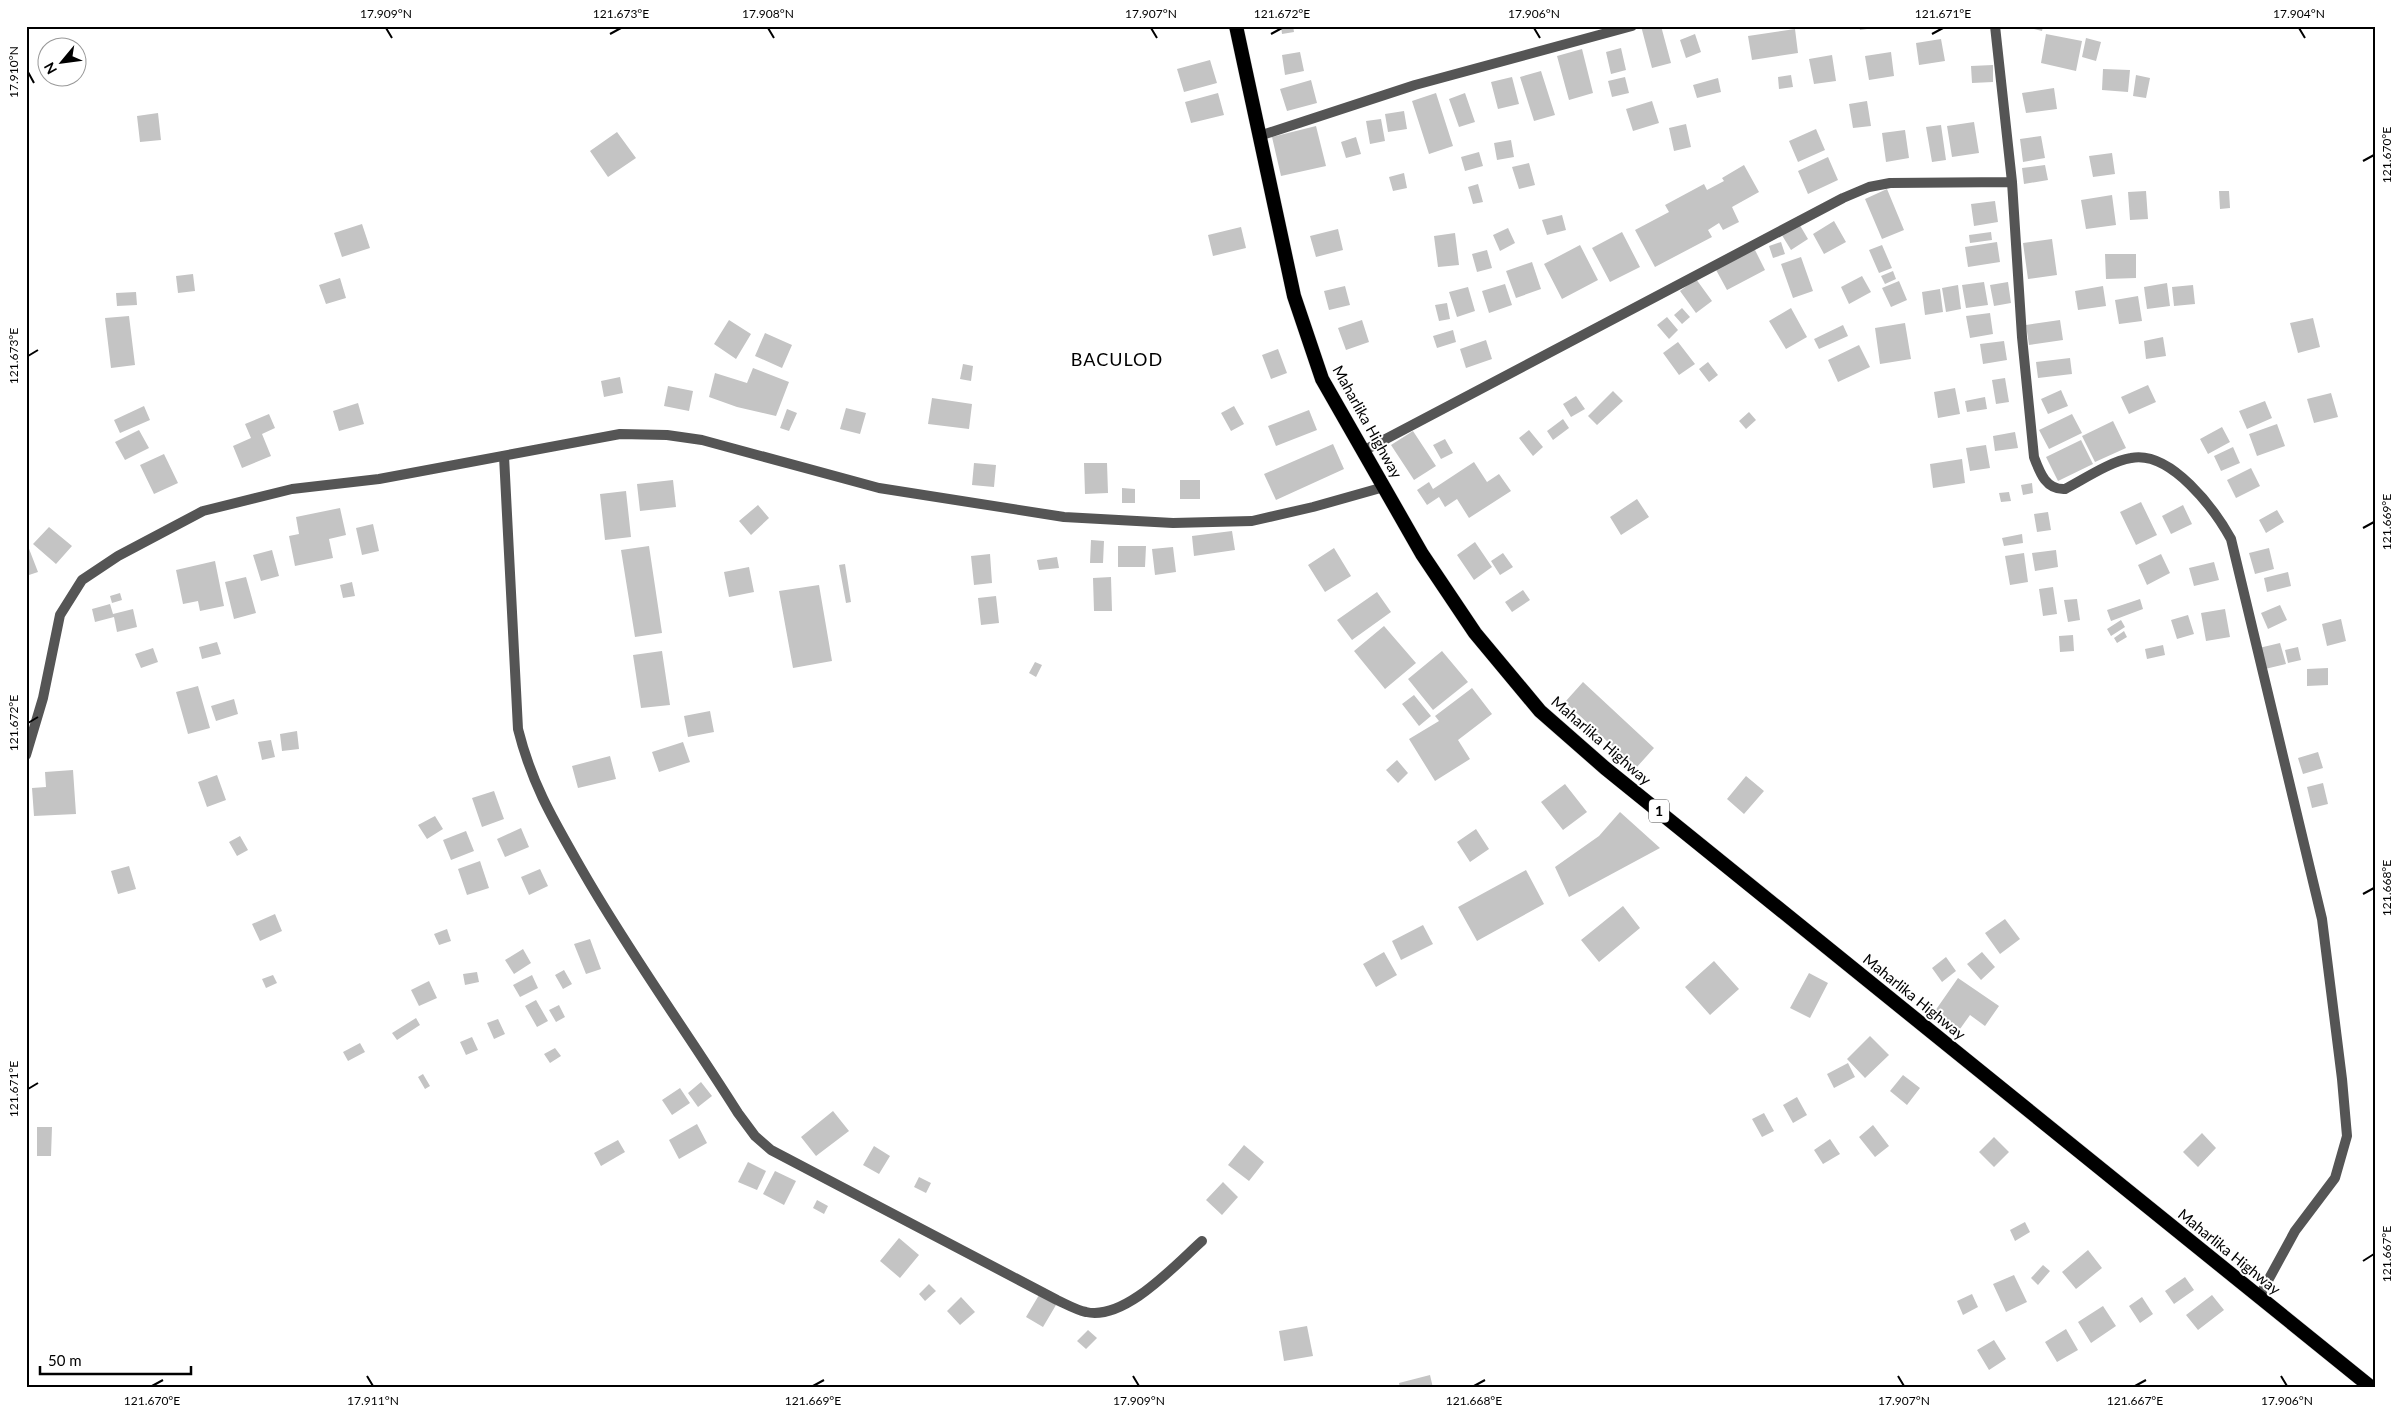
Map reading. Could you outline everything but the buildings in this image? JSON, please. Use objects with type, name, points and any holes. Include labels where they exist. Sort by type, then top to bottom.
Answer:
[{"type":"highway","name":"Maharlika Highway","points":[[1236,26],[1294,296],[1322,379],[1422,554],[1475,633],[1540,711],[1604,768],[2372,1388]]},
{"type":"street","points":[[1259,136],[1415,84],[1632,26]]},
{"type":"street","points":[[1995,26],[2012,182],[2023,346],[2034,457],[2042,476],[2048,484],[2057,489],[2065,489],[2132,458],[2146,458],[2162,464],[2180,476],[2218,515],[2231,539],[2322,920],[2342,1078],[2346,1136],[2335,1178],[2296,1231],[2258,1297]]},
{"type":"street","points":[[1363,451],[1843,198],[1868,187],[1890,183],[2012,182]]},
{"type":"street","points":[[26,755],[43,698],[60,615],[82,580],[118,556],[203,511],[292,489],[379,479],[620,434],[667,435],[702,440],[879,488],[1064,517],[1172,523],[1252,521],[1313,508],[1384,487]]},
{"type":"street","points":[[504,456],[518,729],[526,762],[541,798],[596,894],[738,1114],[755,1136],[771,1150],[1057,1300],[1086,1312],[1102,1312],[1119,1308],[1149,1288],[1202,1241]]},
{"type":"district","name":"BACULOD","points":[[1117,360]]}]
